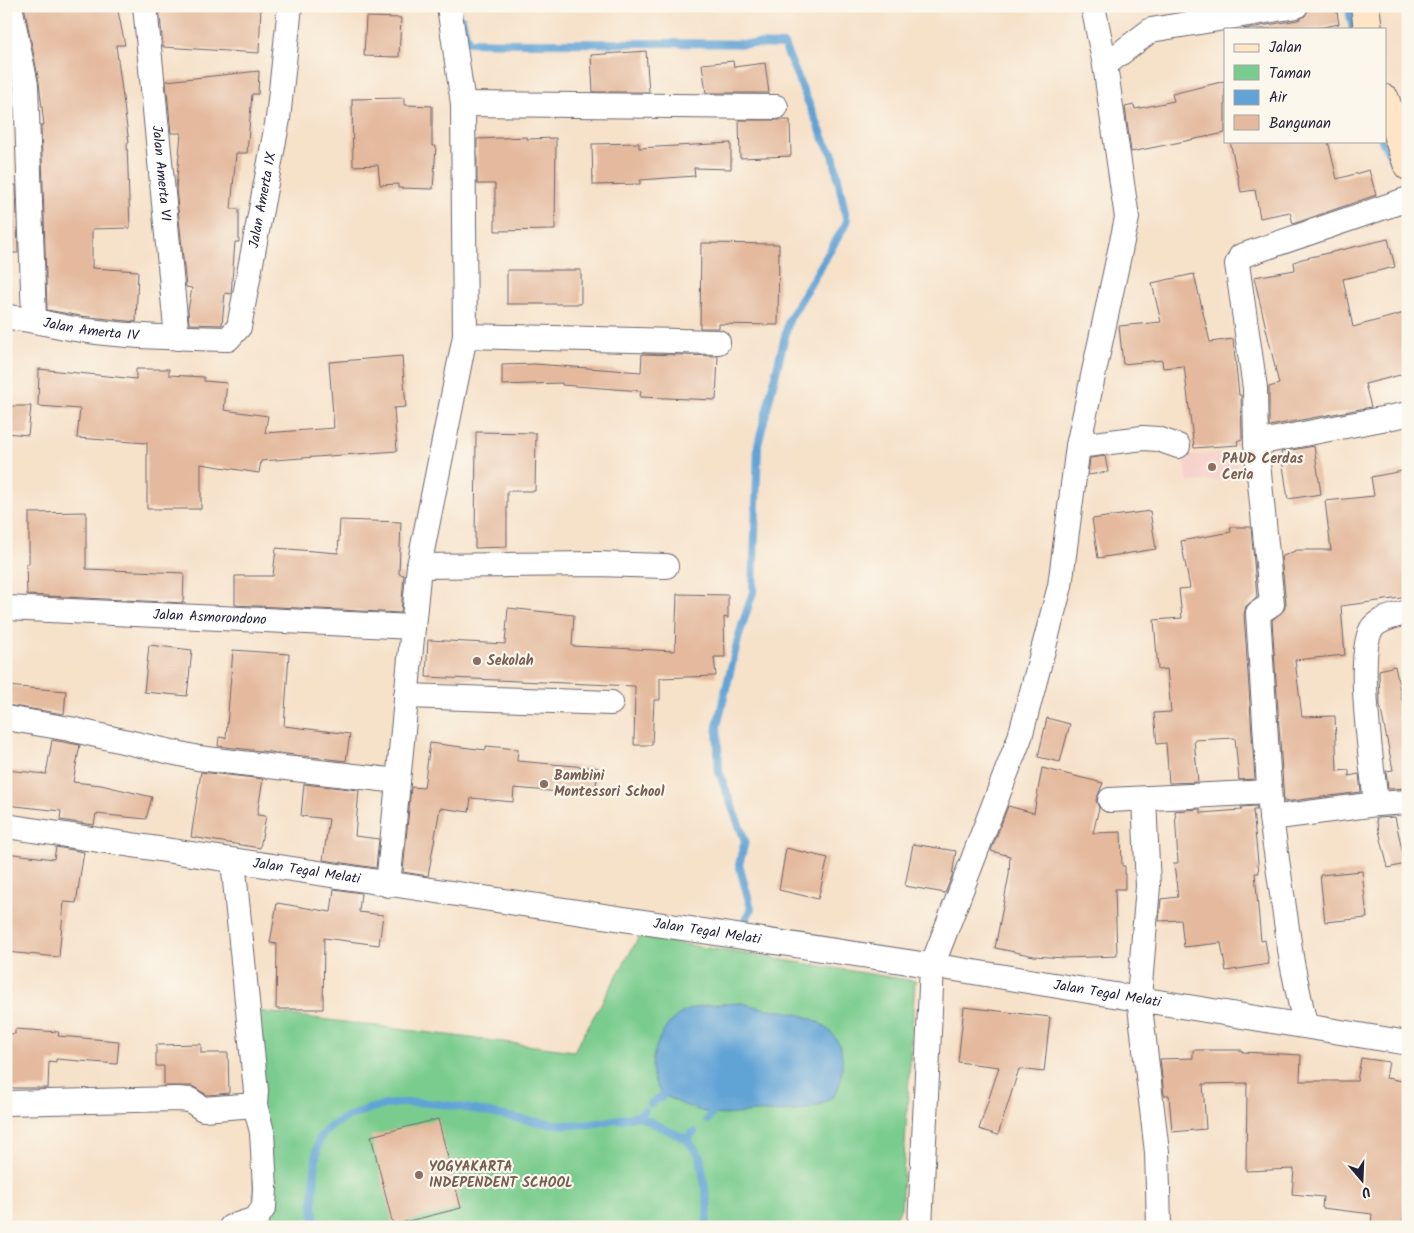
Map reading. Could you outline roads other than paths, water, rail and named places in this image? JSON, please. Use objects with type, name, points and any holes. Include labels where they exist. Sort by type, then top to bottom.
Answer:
[{"type":"street","points":[[10,6],[34,319]]},
{"type":"street","name":"Jalan Amerta VI","points":[[145,6],[177,338]]},
{"type":"street","name":"Jalan Amerta IX","points":[[177,338],[228,339],[239,327],[278,120],[290,6]]},
{"type":"street","points":[[388,885],[419,566],[465,336],[462,104],[449,6]]},
{"type":"street","points":[[920,1227],[932,966],[1020,737],[1060,586],[1078,446],[1127,218],[1105,65],[1093,6]]},
{"type":"street","points":[[1105,65],[1151,30],[1296,6]]},
{"type":"street","points":[[1365,6],[1368,28]]},
{"type":"street","points":[[1386,102],[1408,166]]},
{"type":"street","points":[[462,104],[776,107]]},
{"type":"street","points":[[1305,1025],[1292,963],[1271,818],[1258,613],[1272,604],[1256,443],[1255,388],[1237,264],[1241,256],[1408,199]]},
{"type":"street","name":"Jalan Amerta IV","points":[[6,317],[34,319],[87,331],[177,338]]},
{"type":"street","points":[[465,336],[718,342]]},
{"type":"street","points":[[1256,443],[1408,414]]},
{"type":"street","points":[[1078,446],[1143,438],[1158,439],[1178,446]]},
{"type":"street","points":[[419,566],[595,564],[666,566]]},
{"type":"street","name":"Jalan Asmorondono","points":[[6,608],[413,626]]},
{"type":"street","points":[[1376,804],[1365,701],[1366,647],[1372,628],[1382,620],[1408,612]]},
{"type":"street","points":[[406,696],[611,703]]},
{"type":"street","points":[[6,718],[70,729],[198,758],[398,781]]},
{"type":"street","points":[[1110,800],[1269,792]]},
{"type":"street","points":[[1144,799],[1148,886],[1139,998],[1157,1152],[1159,1227]]},
{"type":"street","points":[[1271,818],[1376,804],[1408,802]]},
{"type":"street","name":"Jalan Tegal Melati","points":[[6,826],[1139,998],[1408,1043]]},
{"type":"street","points":[[232,1227],[256,1219],[264,1207],[262,1132],[254,1105],[256,1091],[234,861]]},
{"type":"street","points":[[6,1103],[176,1099],[190,1100],[203,1109],[254,1105]]},
{"type":"water","points":[[743,1003],[804,1016],[818,1022],[829,1030],[840,1046],[842,1059],[839,1085],[831,1098],[804,1110],[723,1115],[692,1108],[662,1094],[654,1079],[652,1064],[656,1047],[671,1021],[690,1009],[702,1006]]},
{"type":"waterway","points":[[1349,9],[1353,28]]},
{"type":"waterway","points":[[462,19],[468,42],[784,45],[826,144],[833,154],[847,222],[789,320],[758,445],[753,592],[739,635],[717,726],[719,772],[745,841],[739,865],[751,908],[742,930]]},
{"type":"waterway","points":[[1383,142],[1395,163]]},
{"type":"waterway","points":[[651,1104],[662,1096]]},
{"type":"waterway","points":[[316,1227],[313,1199],[316,1156],[319,1142],[323,1134],[330,1127],[342,1119],[355,1114],[382,1106],[409,1103],[437,1104],[520,1119],[583,1125],[638,1116],[644,1111]]},
{"type":"waterway","points":[[707,1120],[712,1114]]},
{"type":"waterway","points":[[638,1116],[686,1139]]},
{"type":"waterway","points":[[694,1132],[686,1139],[700,1156],[708,1207],[706,1227]]},
{"type":"place","name":"PAUD Cerdas Ceria","points":[[1212,467]]},
{"type":"place","name":"Sekolah","points":[[477,661]]},
{"type":"place","name":"Bambini Montessori School","points":[[544,784]]},
{"type":"place","name":"YOGYAKARTA INDEPENDENT SCHOOL","points":[[419,1175]]}]
